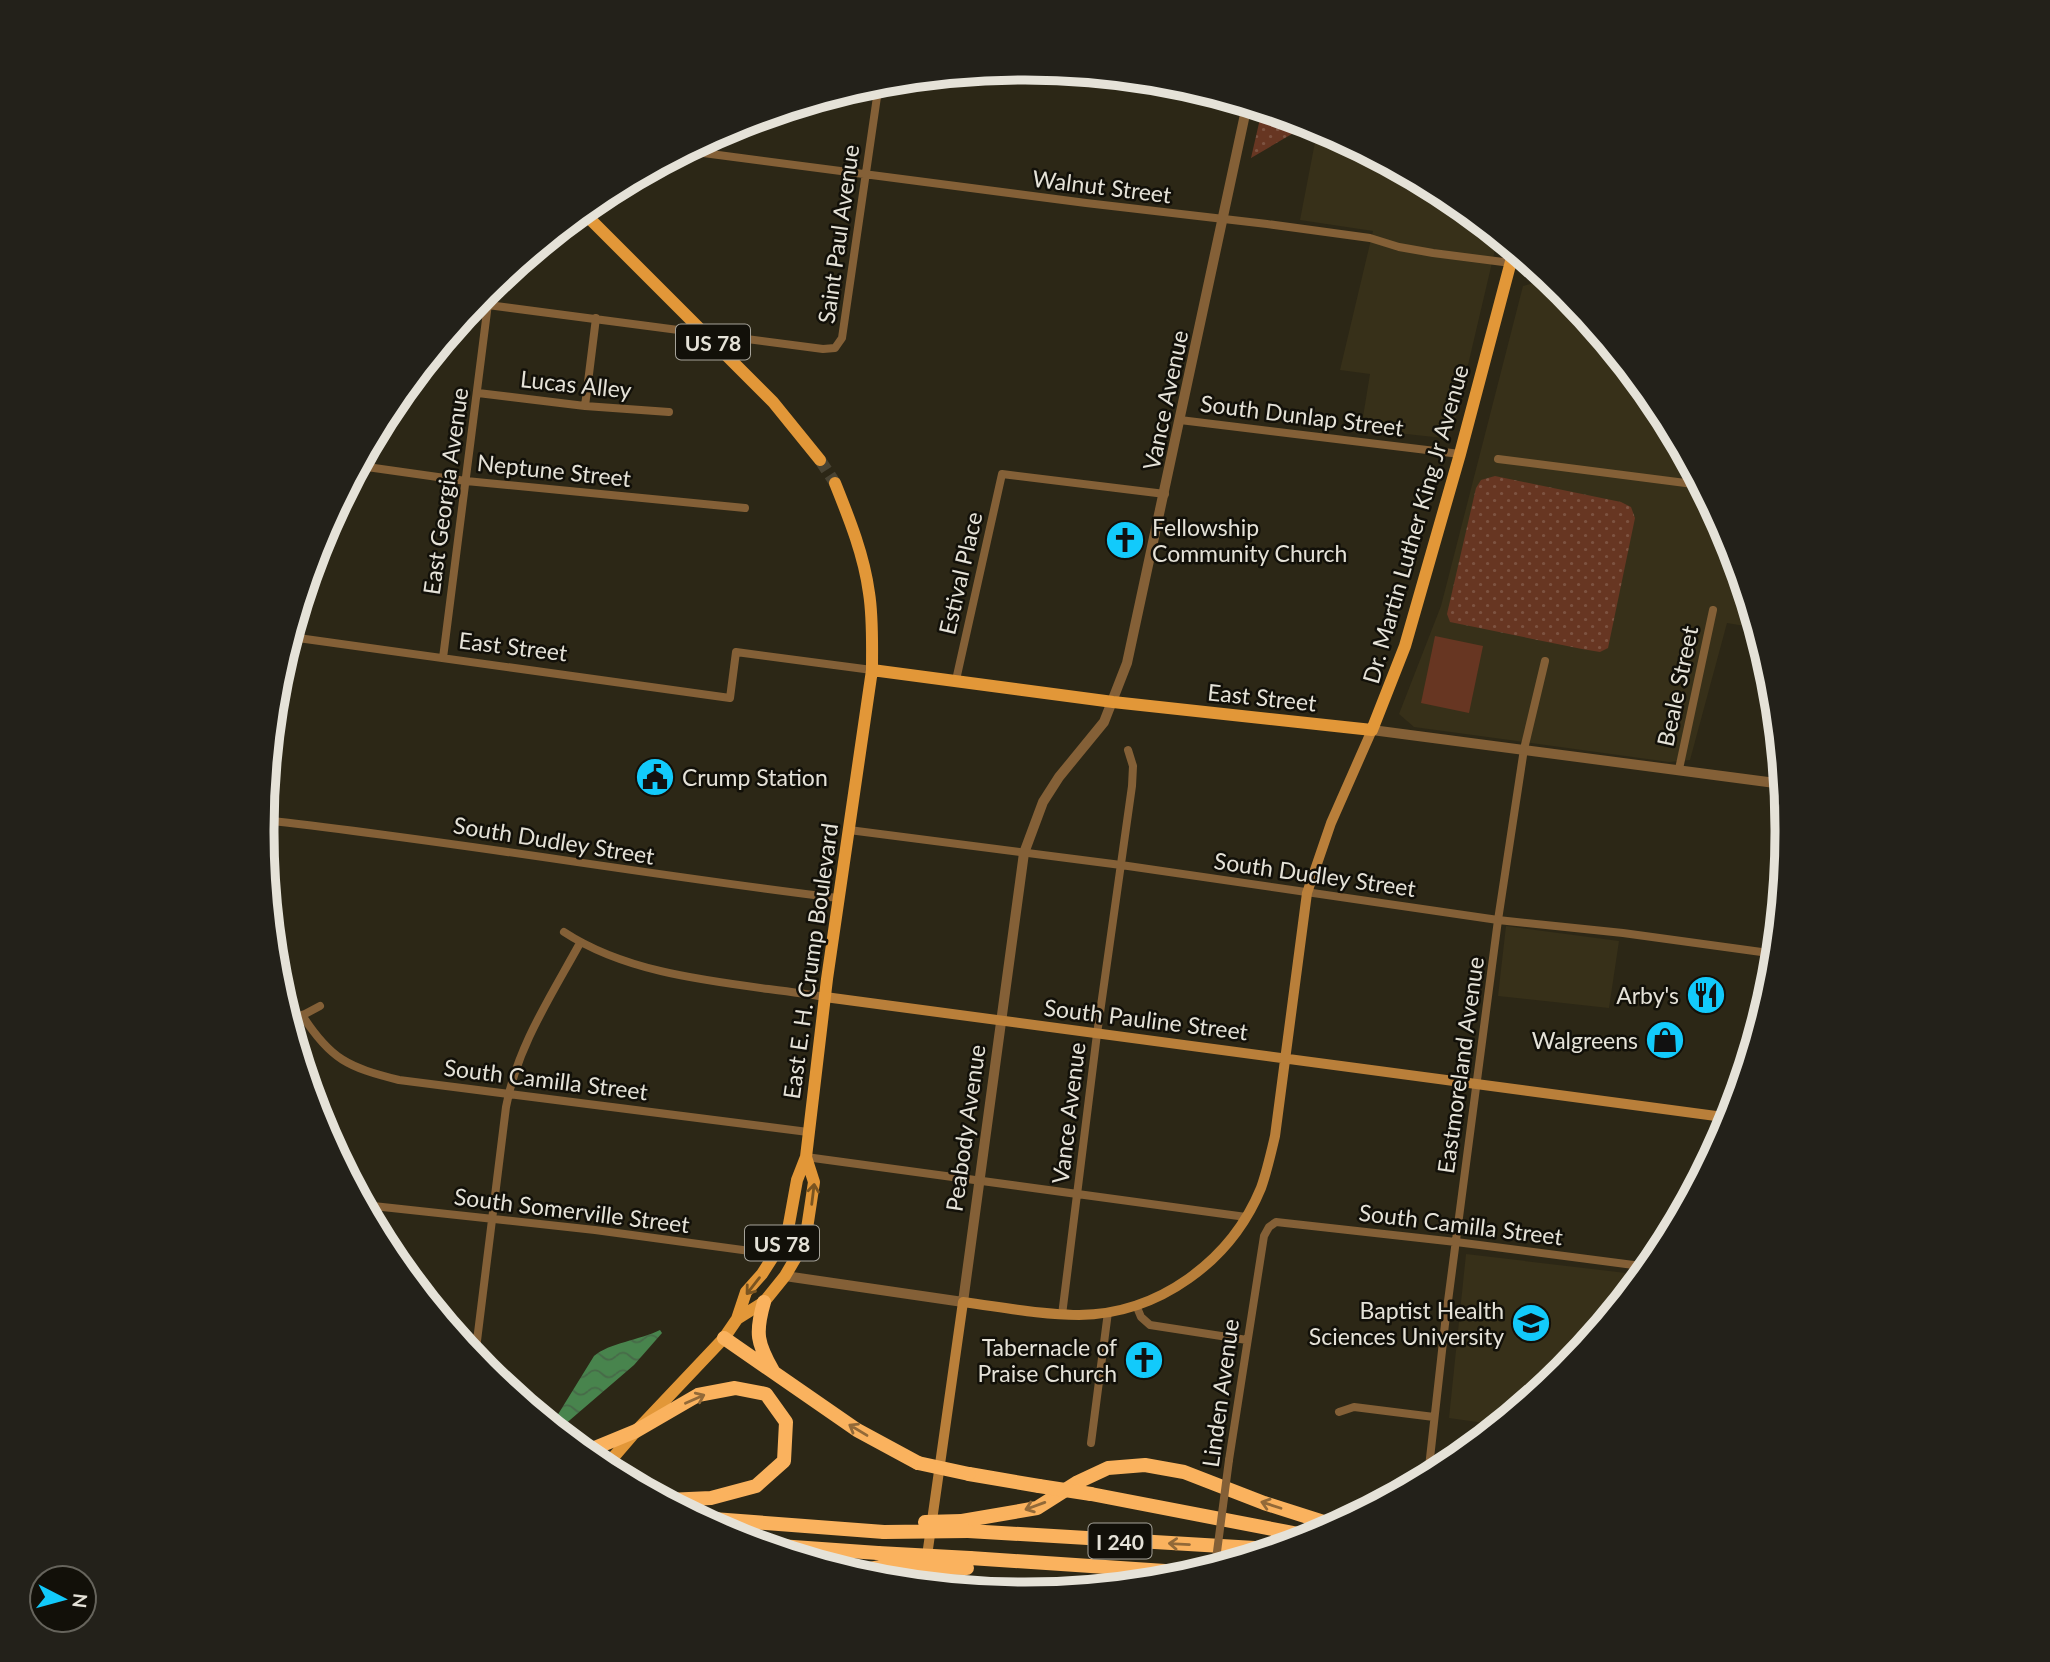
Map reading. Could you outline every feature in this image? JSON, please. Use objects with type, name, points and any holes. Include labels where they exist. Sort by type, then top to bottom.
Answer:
[{"type":"highway","points":[[764,1302],[757,1325],[758,1336],[775,1375]]},
{"type":"highway","points":[[724,1338],[857,1430],[918,1463],[1292,1532]]},
{"type":"highway","points":[[597,1447],[636,1432],[698,1395],[735,1388],[766,1394],[786,1422],[784,1461],[756,1486],[711,1498],[684,1499]]},
{"type":"highway","points":[[965,1526],[1037,1508],[1078,1482],[1108,1468],[1145,1465],[1184,1472],[1319,1521]]},
{"type":"highway","name":"I 240","points":[[730,1520],[792,1525],[965,1526],[1248,1547]]},
{"type":"highway","name":"I 240","points":[[817,1552],[880,1560],[1069,1565],[1152,1570]]},
{"type":"highway","points":[[869,1565],[880,1560]]},
{"type":"main road","name":"US 78","points":[[590,220],[773,402],[820,460]]},
{"type":"main road","name":"Dr. Martin Luther King Jr Avenue","points":[[963,1302],[1062,1315],[1108,1312],[1136,1305],[1171,1290],[1202,1270],[1235,1234],[1246,1217],[1261,1188],[1272,1149],[1307,893],[1331,823],[1405,646],[1511,260]]},
{"type":"main road","name":"East E. H. Crump Boulevard","points":[[737,1320],[746,1292],[774,1257],[787,1235],[797,1180],[806,1157],[838,898],[872,670],[869,590],[860,553],[835,483]]},
{"type":"main road","name":"East Street","points":[[872,670],[1113,702],[1372,730]]},
{"type":"main road","name":"South Pauline Street","points":[[825,997],[1719,1116]]},
{"type":"main road","name":"East E. H. Crump Boulevard","points":[[737,1320],[764,1302],[785,1276],[805,1242],[814,1182],[806,1157]]},
{"type":"main road","name":"Peabody Avenue","points":[[924,1575],[963,1302]]},
{"type":"main road","name":"US 78","points":[[613,1458],[724,1338],[737,1320]]},
{"type":"street","name":"Saint Paul Avenue","points":[[705,333],[823,349],[835,348],[842,338],[877,95]]},
{"type":"street","name":"Vance Avenue","points":[[1113,702],[1127,663],[1165,494],[1245,114]]},
{"type":"street","name":"Walnut Street","points":[[708,153],[1370,238],[1399,247],[1507,257]]},
{"type":"street","points":[[489,305],[705,333]]},
{"type":"street","name":"East Georgia Avenue","points":[[443,657],[488,307]]},
{"type":"street","points":[[585,406],[596,318]]},
{"type":"street","name":"Lucas Alley","points":[[478,393],[585,406],[669,412]]},
{"type":"street","name":"South Dunlap Street","points":[[1180,420],[1460,454]]},
{"type":"street","points":[[1498,459],[1690,484]]},
{"type":"street","name":"Neptune Street","points":[[369,467],[466,481],[745,508]]},
{"type":"street","name":"Estival Place","points":[[956,680],[1002,474],[1165,494]]},
{"type":"street","name":"Beale Street","points":[[1679,769],[1713,610]]},
{"type":"street","name":"East Street","points":[[300,638],[730,698],[736,652],[872,670]]},
{"type":"street","name":"Eastmoreland Avenue","points":[[1429,1463],[1499,920],[1524,749],[1545,661]]},
{"type":"street","name":"Peabody Avenue","points":[[963,1302],[1024,853],[1043,802],[1059,777],[1104,722],[1113,702]]},
{"type":"street","name":"East Street","points":[[1372,730],[1774,783]]},
{"type":"street","name":"Vance Avenue","points":[[1062,1315],[1133,775],[1128,750]]},
{"type":"street","name":"South Dudley Street","points":[[274,821],[371,832],[704,882],[838,898]]},
{"type":"street","name":"South Dudley Street","points":[[849,830],[1121,865],[1499,920],[1623,933],[1765,953]]},
{"type":"street","name":"South Pauline Street","points":[[564,932],[580,943],[640,967],[825,997]]},
{"type":"street","points":[[476,1342],[512,1076],[523,1048],[580,943]]},
{"type":"street","points":[[298,1017],[320,1006]]},
{"type":"street","name":"South Camilla Street","points":[[302,1015],[318,1040],[330,1052],[367,1072],[399,1080],[808,1132]]},
{"type":"street","points":[[806,1157],[1246,1217]]},
{"type":"street","name":"South Somerville Street","points":[[375,1206],[595,1230],[750,1251],[774,1257]]},
{"type":"street","name":"South Camilla Street","points":[[1269,1227],[1276,1222],[1636,1265]]},
{"type":"street","name":"Linden Avenue","points":[[1216,1557],[1247,1340],[1264,1236],[1269,1227]]},
{"type":"street","name":"Dr. Martin Luther King Jr Avenue","points":[[785,1276],[963,1302]]},
{"type":"street","points":[[1136,1305],[1141,1317],[1150,1325],[1247,1340]]},
{"type":"street","points":[[1091,1443],[1108,1312]]},
{"type":"street","points":[[1339,1412],[1354,1407],[1434,1417]]},
{"type":"shaded area","points":[[1260,118],[1296,132],[1251,158]]},
{"type":"shaded area","points":[[1316,140],[1400,181],[1442,207],[1496,247],[1453,429],[1443,438],[1361,429],[1370,374],[1340,370],[1373,231],[1300,220]]},
{"type":"shaded area","points":[[1537,282],[1556,300],[1620,374],[1649,414],[1698,499],[1736,590],[1747,626],[1727,623],[1690,760],[1669,762],[1414,727],[1399,714],[1441,606],[1523,286]]},
{"type":"shaded area","points":[[1495,476],[1621,502],[1631,507],[1635,518],[1608,648],[1600,652],[1450,622],[1447,614],[1476,488],[1481,480]]},
{"type":"shaded area","points":[[1435,636],[1483,646],[1469,713],[1421,703]]},
{"type":"shaded area","points":[[1506,926],[1619,941],[1609,1008],[1498,996]]},
{"type":"shaded area","name":"Baptist Health Sciences University","points":[[1466,1254],[1631,1274],[1556,1362],[1485,1423],[1449,1418]]},
{"type":"water","points":[[660,1330],[662,1333],[634,1365],[565,1424],[557,1417],[594,1356],[608,1348]]},
{"type":"tunnel","points":[[820,460],[835,483]]},
{"type":"place","name":"Fellowship Community Church","points":[[1125,540]]},
{"type":"place","name":"Crump Station","points":[[655,777]]},
{"type":"place","name":"Arby's","points":[[1706,995]]},
{"type":"place","name":"Walgreens","points":[[1665,1040]]},
{"type":"place","name":"Baptist Health Sciences University","points":[[1531,1323]]},
{"type":"place","name":"Tabernacle of Praise Church","points":[[1144,1360]]}]
